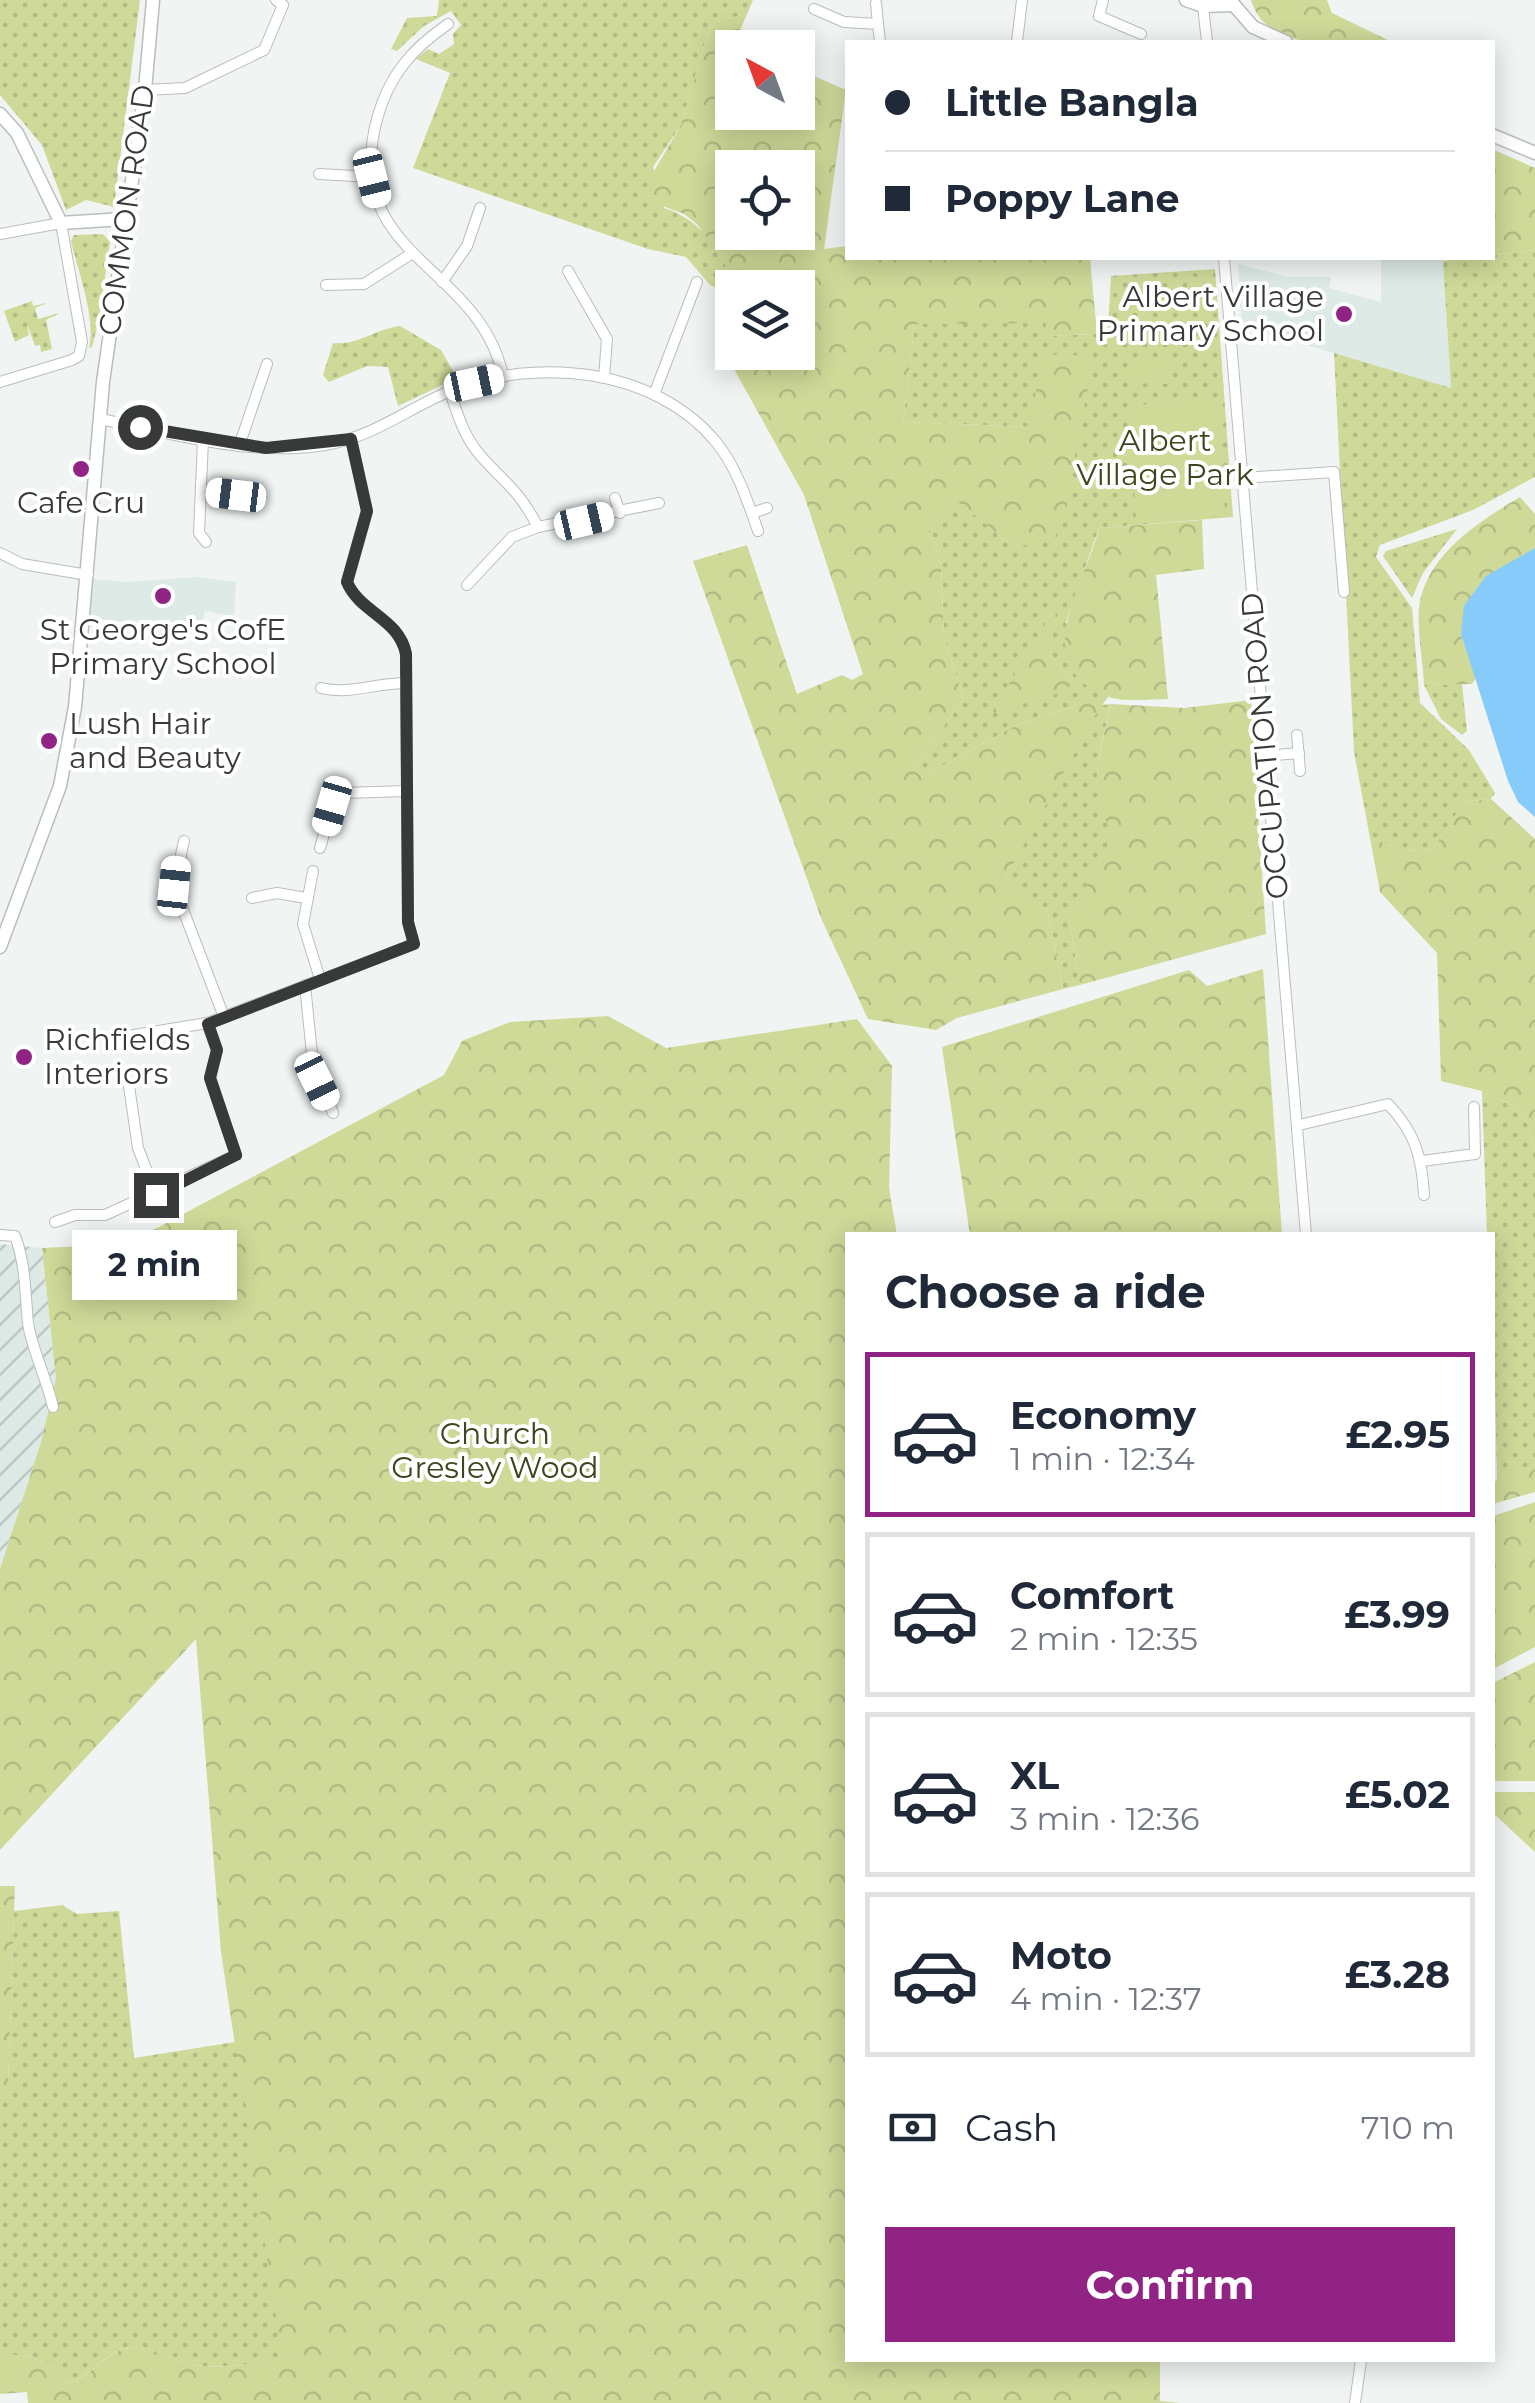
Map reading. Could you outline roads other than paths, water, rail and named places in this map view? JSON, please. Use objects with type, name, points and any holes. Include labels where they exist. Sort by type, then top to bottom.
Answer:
[{"type":"street","name":"COMMON ROAD","points":[[0,947],[60,786],[74,707],[100,419],[123,219],[145,90],[152,0]]},
{"type":"street","points":[[1017,40],[1022,0]]},
{"type":"street","points":[[1102,0],[1098,16],[1141,34]]},
{"type":"street","points":[[1186,0],[1203,6],[1234,3],[1253,27],[1282,40]]},
{"type":"street","points":[[876,2],[880,40]]},
{"type":"street","points":[[145,90],[185,88],[264,50],[280,3]]},
{"type":"street","points":[[1203,6],[1207,40]]},
{"type":"street","points":[[814,9],[844,22],[878,24]]},
{"type":"street","points":[[448,24],[420,42],[388,86],[372,138],[372,178],[390,227],[411,254],[480,318],[498,352],[503,377]]},
{"type":"street","points":[[0,114],[17,133],[61,223],[82,342],[79,356],[72,360],[0,382]]},
{"type":"street","points":[[1495,135],[1535,154]]},
{"type":"street","points":[[319,174],[372,178]]},
{"type":"street","points":[[442,282],[467,246],[480,208]]},
{"type":"street","points":[[0,234],[61,223],[123,219]]},
{"type":"street","points":[[326,285],[364,284],[411,254]]},
{"type":"street","name":"OCCUPATION ROAD","points":[[1224,260],[1306,1232]]},
{"type":"street","points":[[568,271],[608,339],[604,378]]},
{"type":"street","points":[[655,392],[697,282]]},
{"type":"street","points":[[686,316],[700,320]]},
{"type":"street","points":[[239,446],[268,364]]},
{"type":"street","points":[[100,419],[239,446],[312,447],[351,439],[450,391],[503,377],[604,378],[655,392],[682,409],[720,446],[758,531]]},
{"type":"street","points":[[450,391],[466,434],[480,455],[514,485],[538,527]]},
{"type":"street","points":[[116,1038],[208,1024],[414,944],[408,922],[403,638],[352,594],[347,582],[367,511],[351,439]]},
{"type":"street","points":[[202,440],[199,532],[206,542]]},
{"type":"street","points":[[1334,456],[1344,592]]},
{"type":"street","points":[[1242,478],[1334,472]]},
{"type":"street","points":[[202,491],[236,495]]},
{"type":"street","points":[[615,498],[620,513]]},
{"type":"street","points":[[466,585],[485,574],[512,537],[538,527],[659,503]]},
{"type":"street","points":[[752,514],[768,508]]},
{"type":"street","points":[[0,553],[22,564],[88,576]]},
{"type":"street","points":[[321,688],[340,692],[370,683],[406,683]]},
{"type":"street","points":[[1298,735],[1300,771]]},
{"type":"street","points":[[1263,756],[1298,753]]},
{"type":"street","points":[[320,848],[332,806],[342,794],[407,791]]},
{"type":"street","points":[[184,840],[174,886],[224,1017]]},
{"type":"street","points":[[312,871],[303,924],[320,979]]},
{"type":"street","points":[[252,898],[277,892],[306,898]]},
{"type":"street","points":[[305,984],[312,1064],[333,1113]]},
{"type":"street","points":[[55,1222],[75,1215],[104,1216],[236,1155],[210,1078],[217,1050],[208,1024]]},
{"type":"street","points":[[130,1086],[138,1148],[156,1195]]},
{"type":"street","points":[[1299,1124],[1388,1104],[1409,1126],[1422,1161],[1424,1195]]},
{"type":"street","points":[[1422,1161],[1474,1154],[1474,1107]]},
{"type":"street","points":[[0,1236],[15,1236],[21,1252],[28,1326],[45,1369],[52,1407]]},
{"type":"street","points":[[1355,2403],[1361,2362]]},
{"type":"water","points":[[1535,548],[1535,817],[1518,802],[1508,781],[1461,634],[1464,606],[1486,576]]},
{"type":"place","name":"Albert Village Primary School","points":[[1344,314]]},
{"type":"place","name":"Cafe Cru","points":[[81,469]]},
{"type":"place","name":"St George's CofE Primary School","points":[[163,596]]},
{"type":"place","name":"Lush Hair and Beauty","points":[[49,741]]},
{"type":"place","name":"Richfields Interiors","points":[[24,1057]]},
{"type":"park label","name":"Albert Village Park","points":[[1165,458]]},
{"type":"park label","name":"Church Gresley Wood","points":[[495,1451]]}]
